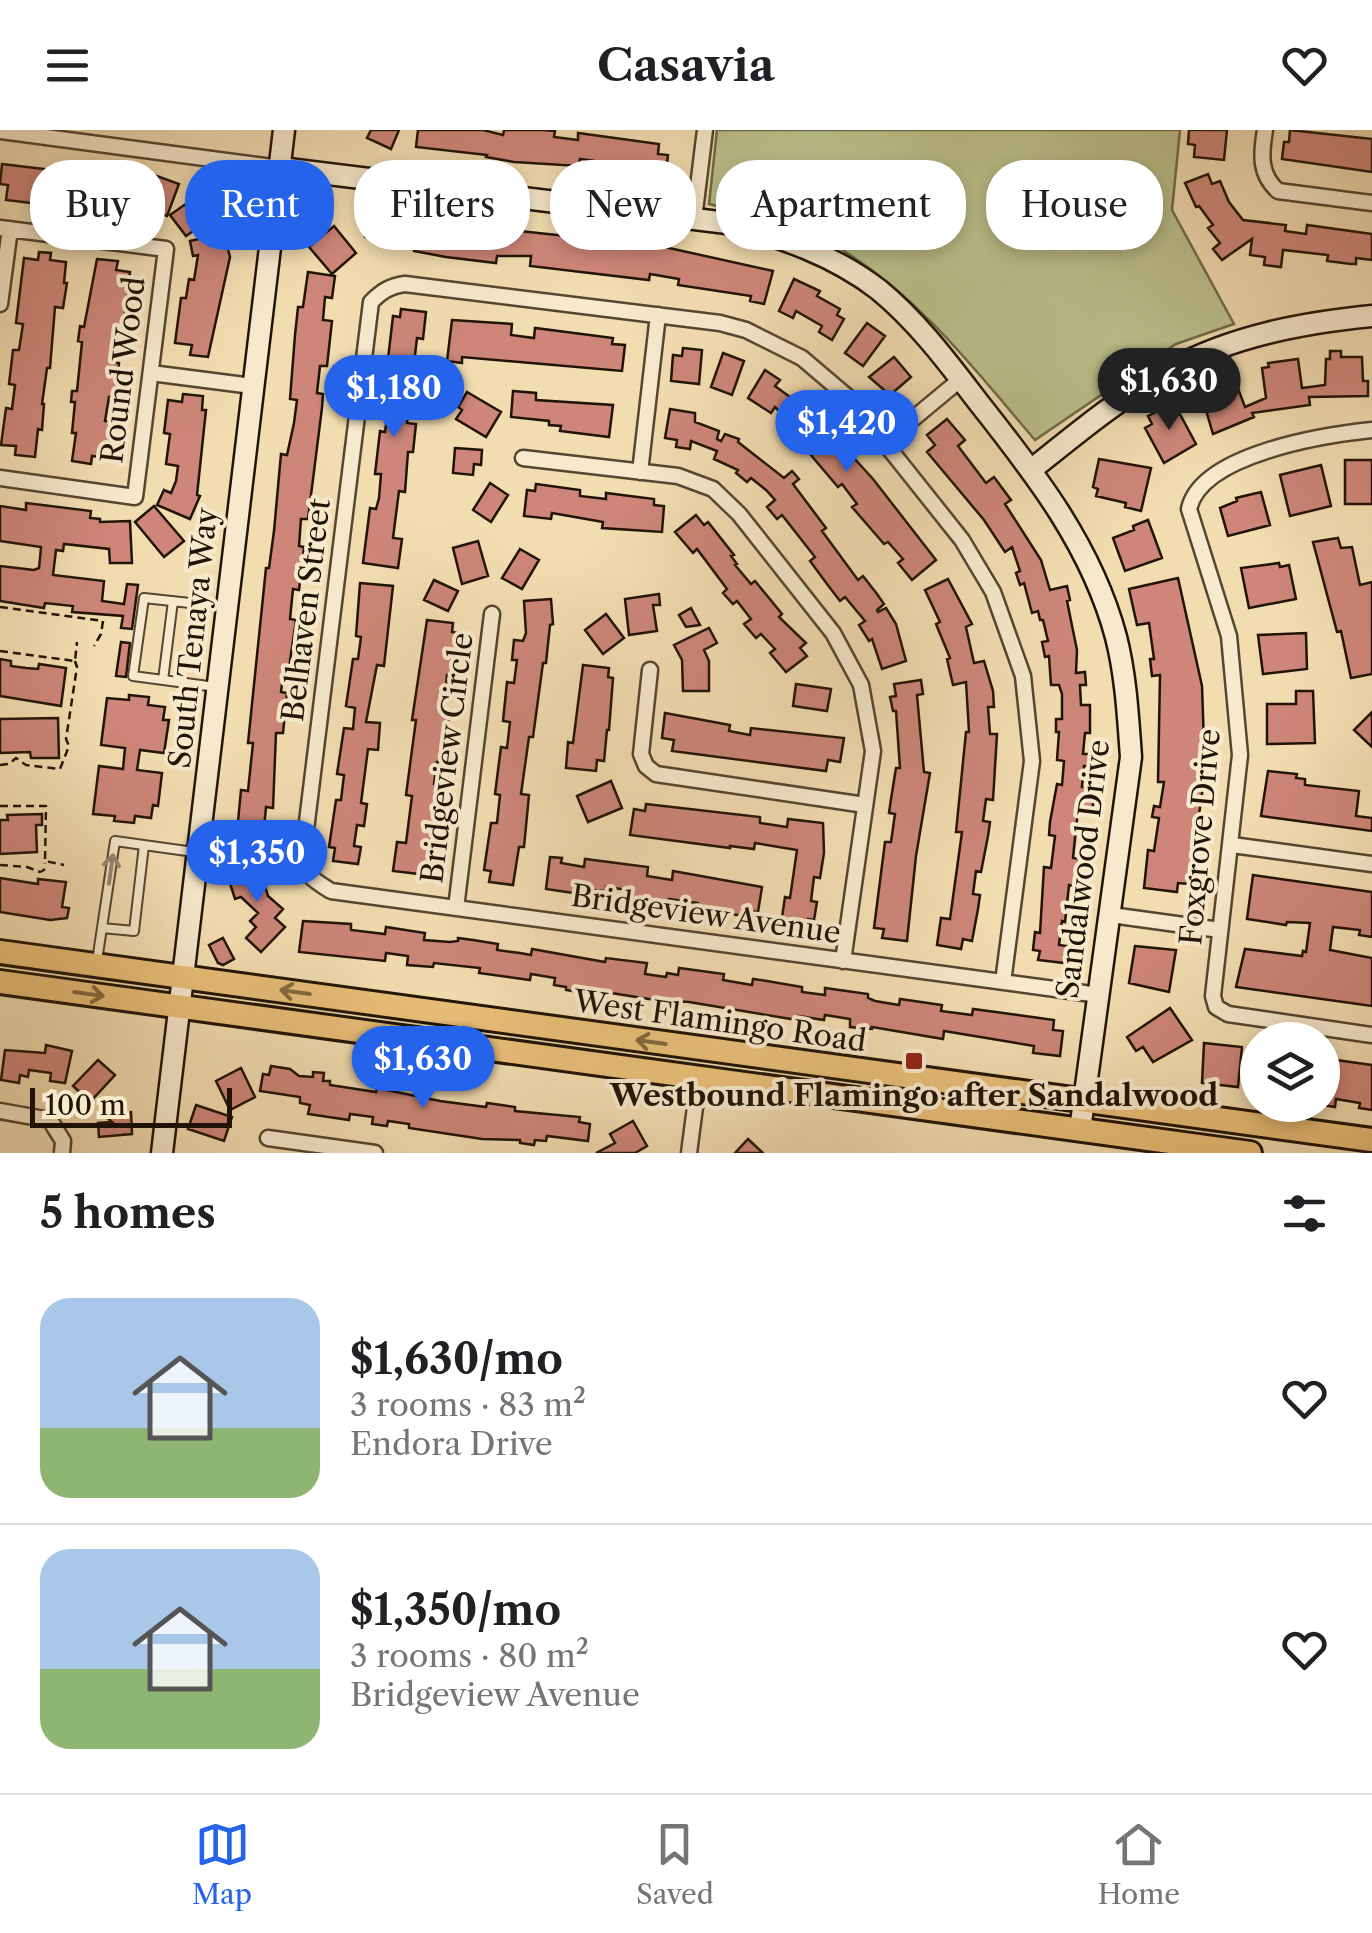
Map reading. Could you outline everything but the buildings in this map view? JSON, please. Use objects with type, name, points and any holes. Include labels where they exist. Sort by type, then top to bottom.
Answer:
[{"type":"main road","name":"West Flamingo Road","points":[[0,952],[1372,1140]]},
{"type":"main road","name":"West Flamingo Road","points":[[0,982],[1250,1153]]},
{"type":"main road","points":[[699,1077],[709,1066],[716,1065],[805,1076],[841,1068]]},
{"type":"street","name":"South Tenaya Way","points":[[281,160],[284,130]]},
{"type":"street","points":[[696,201],[704,130]]},
{"type":"street","points":[[1265,130],[1260,156],[1268,181],[1278,191],[1372,202]]},
{"type":"street","points":[[0,131],[219,160]]},
{"type":"street","name":"Sandalwood Drive","points":[[334,175],[550,201]]},
{"type":"street","name":"Sandalwood Drive","points":[[696,219],[784,238],[832,260],[878,290],[921,330],[1032,470],[1068,522],[1095,577],[1116,637],[1127,696],[1131,757],[1080,1130]]},
{"type":"street","points":[[0,304],[5,228]]},
{"type":"street","name":"Round Wood","points":[[0,478],[135,497],[166,250],[5,228]]},
{"type":"street","name":"South Tenaya Way","points":[[162,1153],[269,250]]},
{"type":"street","name":"Belhaven Street","points":[[309,878],[304,867],[306,834],[372,302],[380,292],[405,284],[658,316]]},
{"type":"street","points":[[640,472],[658,316],[720,323],[746,330],[794,354],[850,398],[962,540],[986,579],[1023,676],[1032,761],[1003,982]]},
{"type":"street","points":[[1032,470],[1112,406],[1172,368],[1282,328],[1372,316]]},
{"type":"street","points":[[150,373],[252,386]]},
{"type":"street","points":[[885,442],[961,379]]},
{"type":"street","name":"Foxgrove Drive","points":[[1372,430],[1302,440],[1243,461],[1206,481],[1192,497],[1190,523],[1213,580],[1234,666],[1240,755],[1220,930],[1216,1007],[1228,1014],[1372,1035]]},
{"type":"street","points":[[523,458],[678,476],[718,494],[739,514],[833,634],[857,676],[871,727],[873,751],[842,961]]},
{"type":"street","name":"Bridgeview Circle","points":[[456,908],[492,614]]},
{"type":"street","points":[[650,670],[641,754],[646,766],[656,774],[865,805]]},
{"type":"street","points":[[1232,845],[1372,864]]},
{"type":"street","name":"Bridgeview Avenue","points":[[309,878],[330,891],[1099,996]]},
{"type":"street","points":[[1112,916],[1220,930]]},
{"type":"street","points":[[689,1153],[699,1077]]},
{"type":"street","points":[[0,1111],[50,1120],[63,1141],[62,1153]]},
{"type":"street","points":[[268,1138],[374,1153]]},
{"type":"lane","points":[[218,688],[133,676],[144,598],[227,608]]},
{"type":"lane","points":[[163,680],[173,602]]},
{"type":"lane","points":[[96,965],[115,840],[199,853]]},
{"type":"lane","points":[[102,928],[134,931],[144,845]]},
{"type":"path","points":[[0,607],[103,620],[94,646]]},
{"type":"path","points":[[0,765],[16,758],[26,765],[60,769],[69,746],[66,739],[77,642]]},
{"type":"path","points":[[0,651],[75,661]]},
{"type":"path","points":[[0,806],[46,806],[44,870],[0,865]]},
{"type":"path","points":[[45,861],[64,865]]},
{"type":"green space","points":[[717,130],[1180,130],[1172,210],[1234,324],[1176,344],[1035,440],[921,312],[842,250],[966,250],[966,160],[716,160],[716,206],[709,204]]},
{"type":"place","name":"Westbound Flamingo after Sandalwood","points":[[914,1061]]}]
